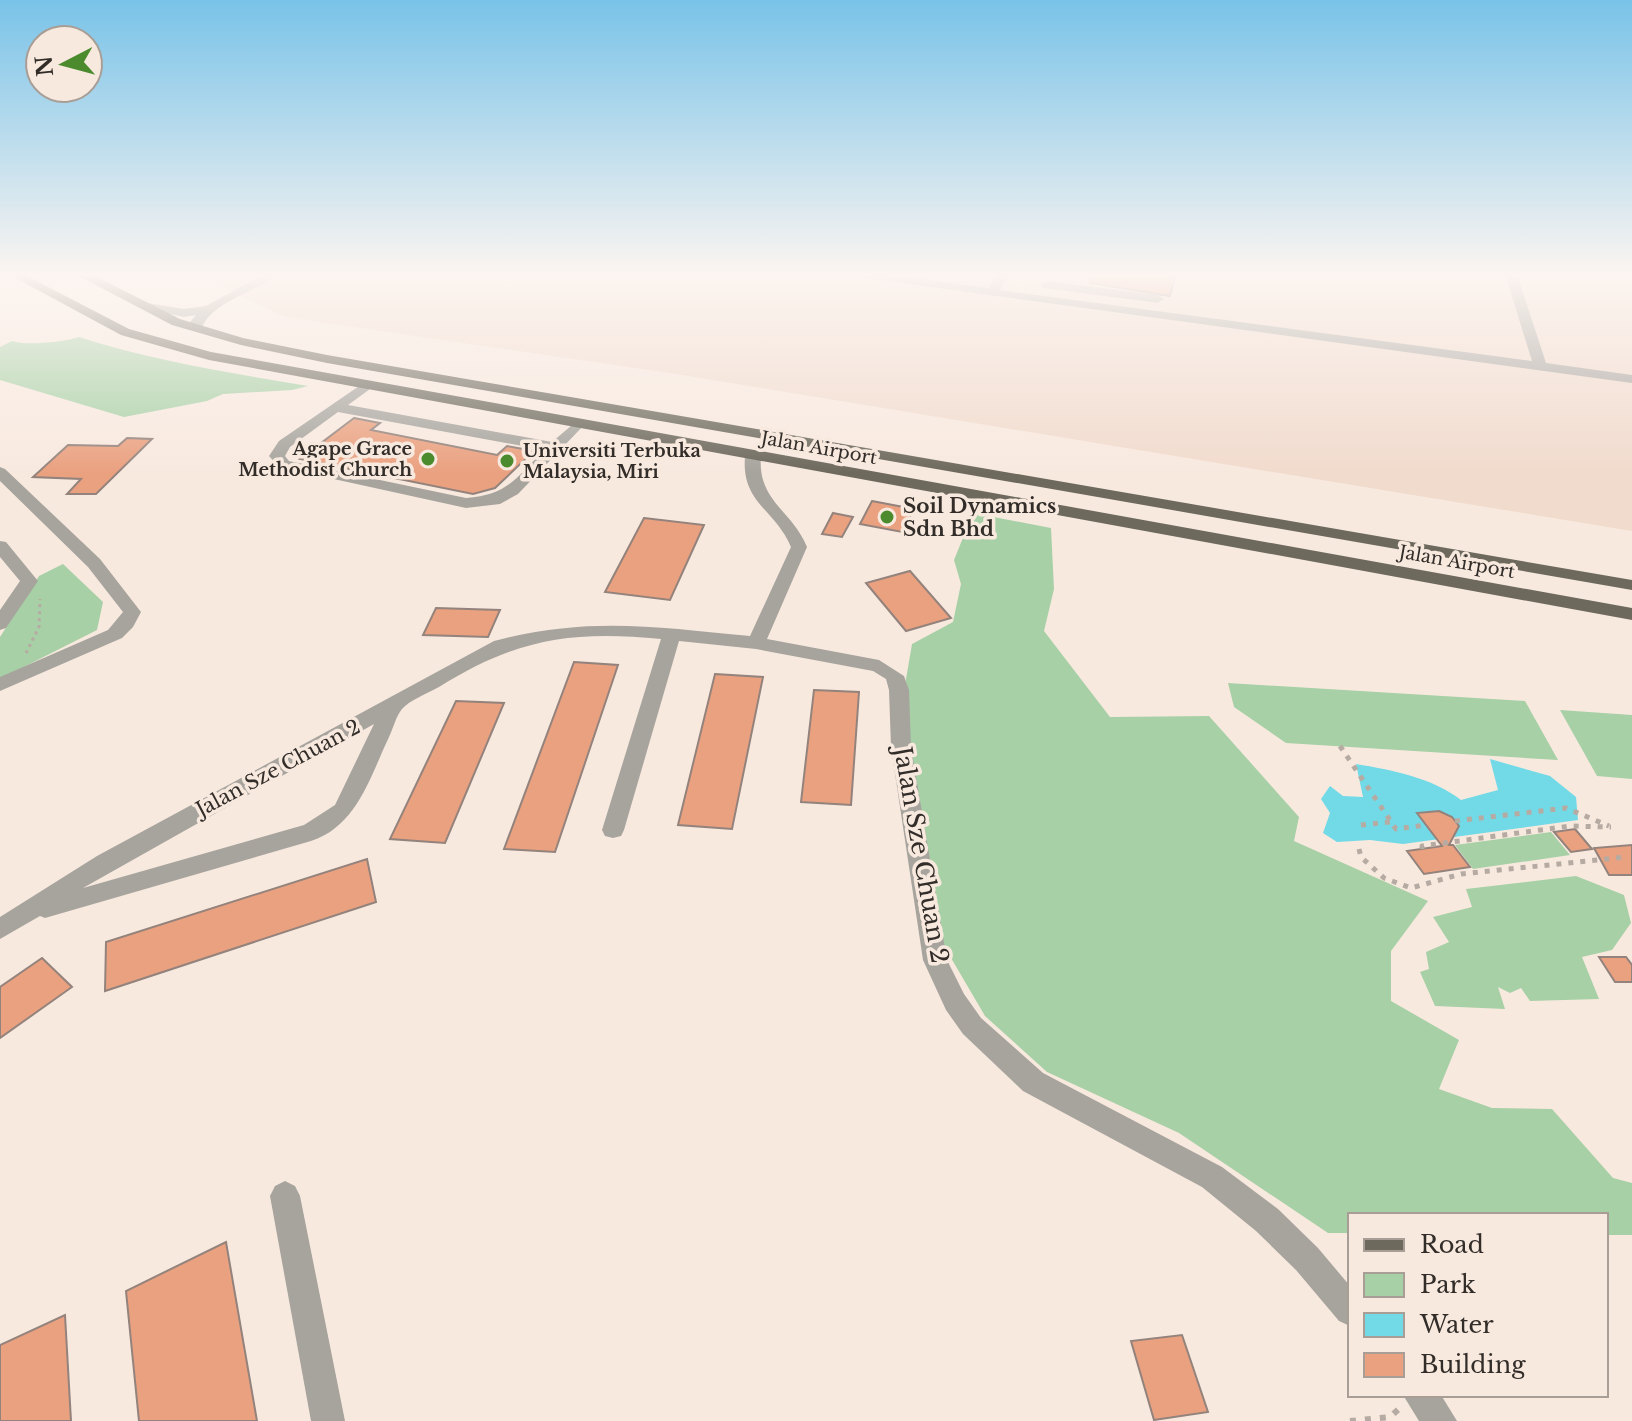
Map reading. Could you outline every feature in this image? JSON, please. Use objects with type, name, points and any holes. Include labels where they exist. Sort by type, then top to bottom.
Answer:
[{"type":"main road","name":"Jalan Airport","points":[[150,340],[365,386],[1632,614]]},
{"type":"main road","name":"Jalan Airport","points":[[239,340],[327,359],[1632,585]]},
{"type":"main road","points":[[702,423],[741,434],[753,442],[753,456]]},
{"type":"street","points":[[1348,340],[1632,379]]},
{"type":"street","points":[[1532,340],[1540,366]]},
{"type":"street","points":[[365,386],[284,444],[277,456],[284,464],[466,503],[494,501],[512,491],[578,424]]},
{"type":"street","points":[[336,407],[555,447]]},
{"type":"street","points":[[753,456],[749,474],[751,483],[760,498],[795,533],[799,547],[756,643]]},
{"type":"street","points":[[0,472],[94,563],[132,612],[127,623],[115,634],[0,685]]},
{"type":"street","points":[[0,546],[29,581],[0,624]]},
{"type":"street","name":"Jalan Sze Chuan 2","points":[[0,929],[105,862],[501,645],[552,633],[619,629],[756,643],[879,666],[894,676],[899,690],[901,747],[935,960],[955,1002],[972,1026],[1033,1082],[1212,1177],[1267,1220],[1307,1259],[1348,1308]]},
{"type":"street","points":[[613,830],[672,633]]},
{"type":"street","points":[[25,914],[311,832],[330,822],[343,810],[394,705]]},
{"type":"street","points":[[285,1196],[328,1421]]},
{"type":"street","points":[[1413,1399],[1440,1421]]},
{"type":"path","points":[[25,655],[35,642],[44,613],[40,598],[47,591],[29,581]]},
{"type":"path","points":[[1340,746],[1396,829],[1426,825]]},
{"type":"path","points":[[1422,849],[1422,846],[1570,826],[1611,827],[1566,808],[1455,821]]},
{"type":"path","points":[[1361,825],[1391,822]]},
{"type":"path","points":[[1359,849],[1361,857],[1384,878],[1411,888],[1461,874],[1626,857]]},
{"type":"path","points":[[1350,1421],[1390,1417],[1413,1399]]},
{"type":"shaded area","points":[[445,340],[1632,340],[1632,531],[676,374]]},
{"type":"green space","points":[[91,340],[164,360],[308,386],[292,390],[223,394],[207,401],[124,417],[0,380],[0,347],[12,341]]},
{"type":"green space","points":[[973,513],[1051,528],[1054,589],[1044,631],[1110,717],[1209,716],[1299,817],[1294,841],[1428,901],[1391,951],[1391,1001],[1459,1040],[1439,1089],[1492,1108],[1552,1109],[1613,1178],[1632,1183],[1632,1235],[1608,1235],[1608,1213],[1348,1213],[1348,1233],[1328,1233],[1179,1133],[1047,1072],[985,1016],[944,946],[909,745],[906,679],[912,644],[953,622],[961,584],[954,560]]},
{"type":"green space","points":[[63,564],[103,602],[97,630],[0,679],[0,637],[39,576]]},
{"type":"green space","points":[[1228,683],[1525,701],[1558,760],[1286,743],[1234,707]]},
{"type":"green space","points":[[1560,710],[1632,715],[1632,779],[1597,776]]},
{"type":"green space","points":[[1551,832],[1570,855],[1473,869],[1455,845]]},
{"type":"green space","points":[[1576,876],[1624,895],[1631,923],[1612,950],[1582,957],[1599,999],[1530,1001],[1521,988],[1510,993],[1498,987],[1505,1009],[1435,1006],[1420,972],[1429,969],[1426,952],[1449,942],[1433,917],[1472,907],[1466,889]]},
{"type":"water","points":[[1490,759],[1550,776],[1576,797],[1578,820],[1403,844],[1370,840],[1337,842],[1323,833],[1330,813],[1321,799],[1330,786],[1343,796],[1363,797],[1356,764],[1425,781],[1461,800],[1498,790]]},
{"type":"building","points":[[354,418],[380,423],[371,430],[497,455],[507,446],[534,451],[495,488],[473,494],[300,459]]},
{"type":"building","points":[[127,438],[152,439],[96,494],[67,494],[81,479],[33,477],[68,445],[118,446]]},
{"type":"building","name":"Soil Dynamics Sdn Bhd","points":[[872,501],[914,509],[902,532],[860,524]]},
{"type":"building","points":[[833,513],[853,517],[842,537],[822,534]]},
{"type":"building","points":[[644,518],[704,525],[670,600],[605,592]]},
{"type":"building","points":[[910,571],[951,618],[906,631],[866,583]]},
{"type":"building","points":[[436,608],[500,610],[488,637],[423,635]]},
{"type":"building","points":[[574,662],[618,665],[555,852],[504,849]]},
{"type":"building","points":[[715,674],[763,677],[732,829],[678,825]]},
{"type":"building","points":[[814,690],[859,692],[851,805],[801,802]]},
{"type":"building","points":[[456,701],[504,703],[445,843],[390,839]]},
{"type":"building","points":[[1439,811],[1452,817],[1459,826],[1449,845],[1453,845],[1470,867],[1424,874],[1407,851],[1442,846],[1417,813]]},
{"type":"building","points":[[1575,829],[1592,849],[1571,852],[1554,832]]},
{"type":"building","points":[[1632,845],[1632,875],[1609,875],[1594,848]]},
{"type":"building","points":[[367,859],[376,902],[105,991],[106,942]]},
{"type":"building","points":[[1599,957],[1626,957],[1632,965],[1632,982],[1615,982]]},
{"type":"building","points":[[42,958],[72,987],[0,1038],[0,987]]},
{"type":"building","points":[[226,1242],[257,1421],[139,1421],[126,1291]]},
{"type":"building","points":[[65,1315],[71,1421],[0,1421],[0,1345]]},
{"type":"building","points":[[1182,1335],[1208,1412],[1154,1420],[1131,1341]]},
{"type":"place","name":"Agape Grace Methodist Church","points":[[428,459]]},
{"type":"place","name":"Universiti Terbuka Malaysia, Miri","points":[[507,461]]},
{"type":"place","name":"Soil Dynamics Sdn Bhd","points":[[887,517]]}]
